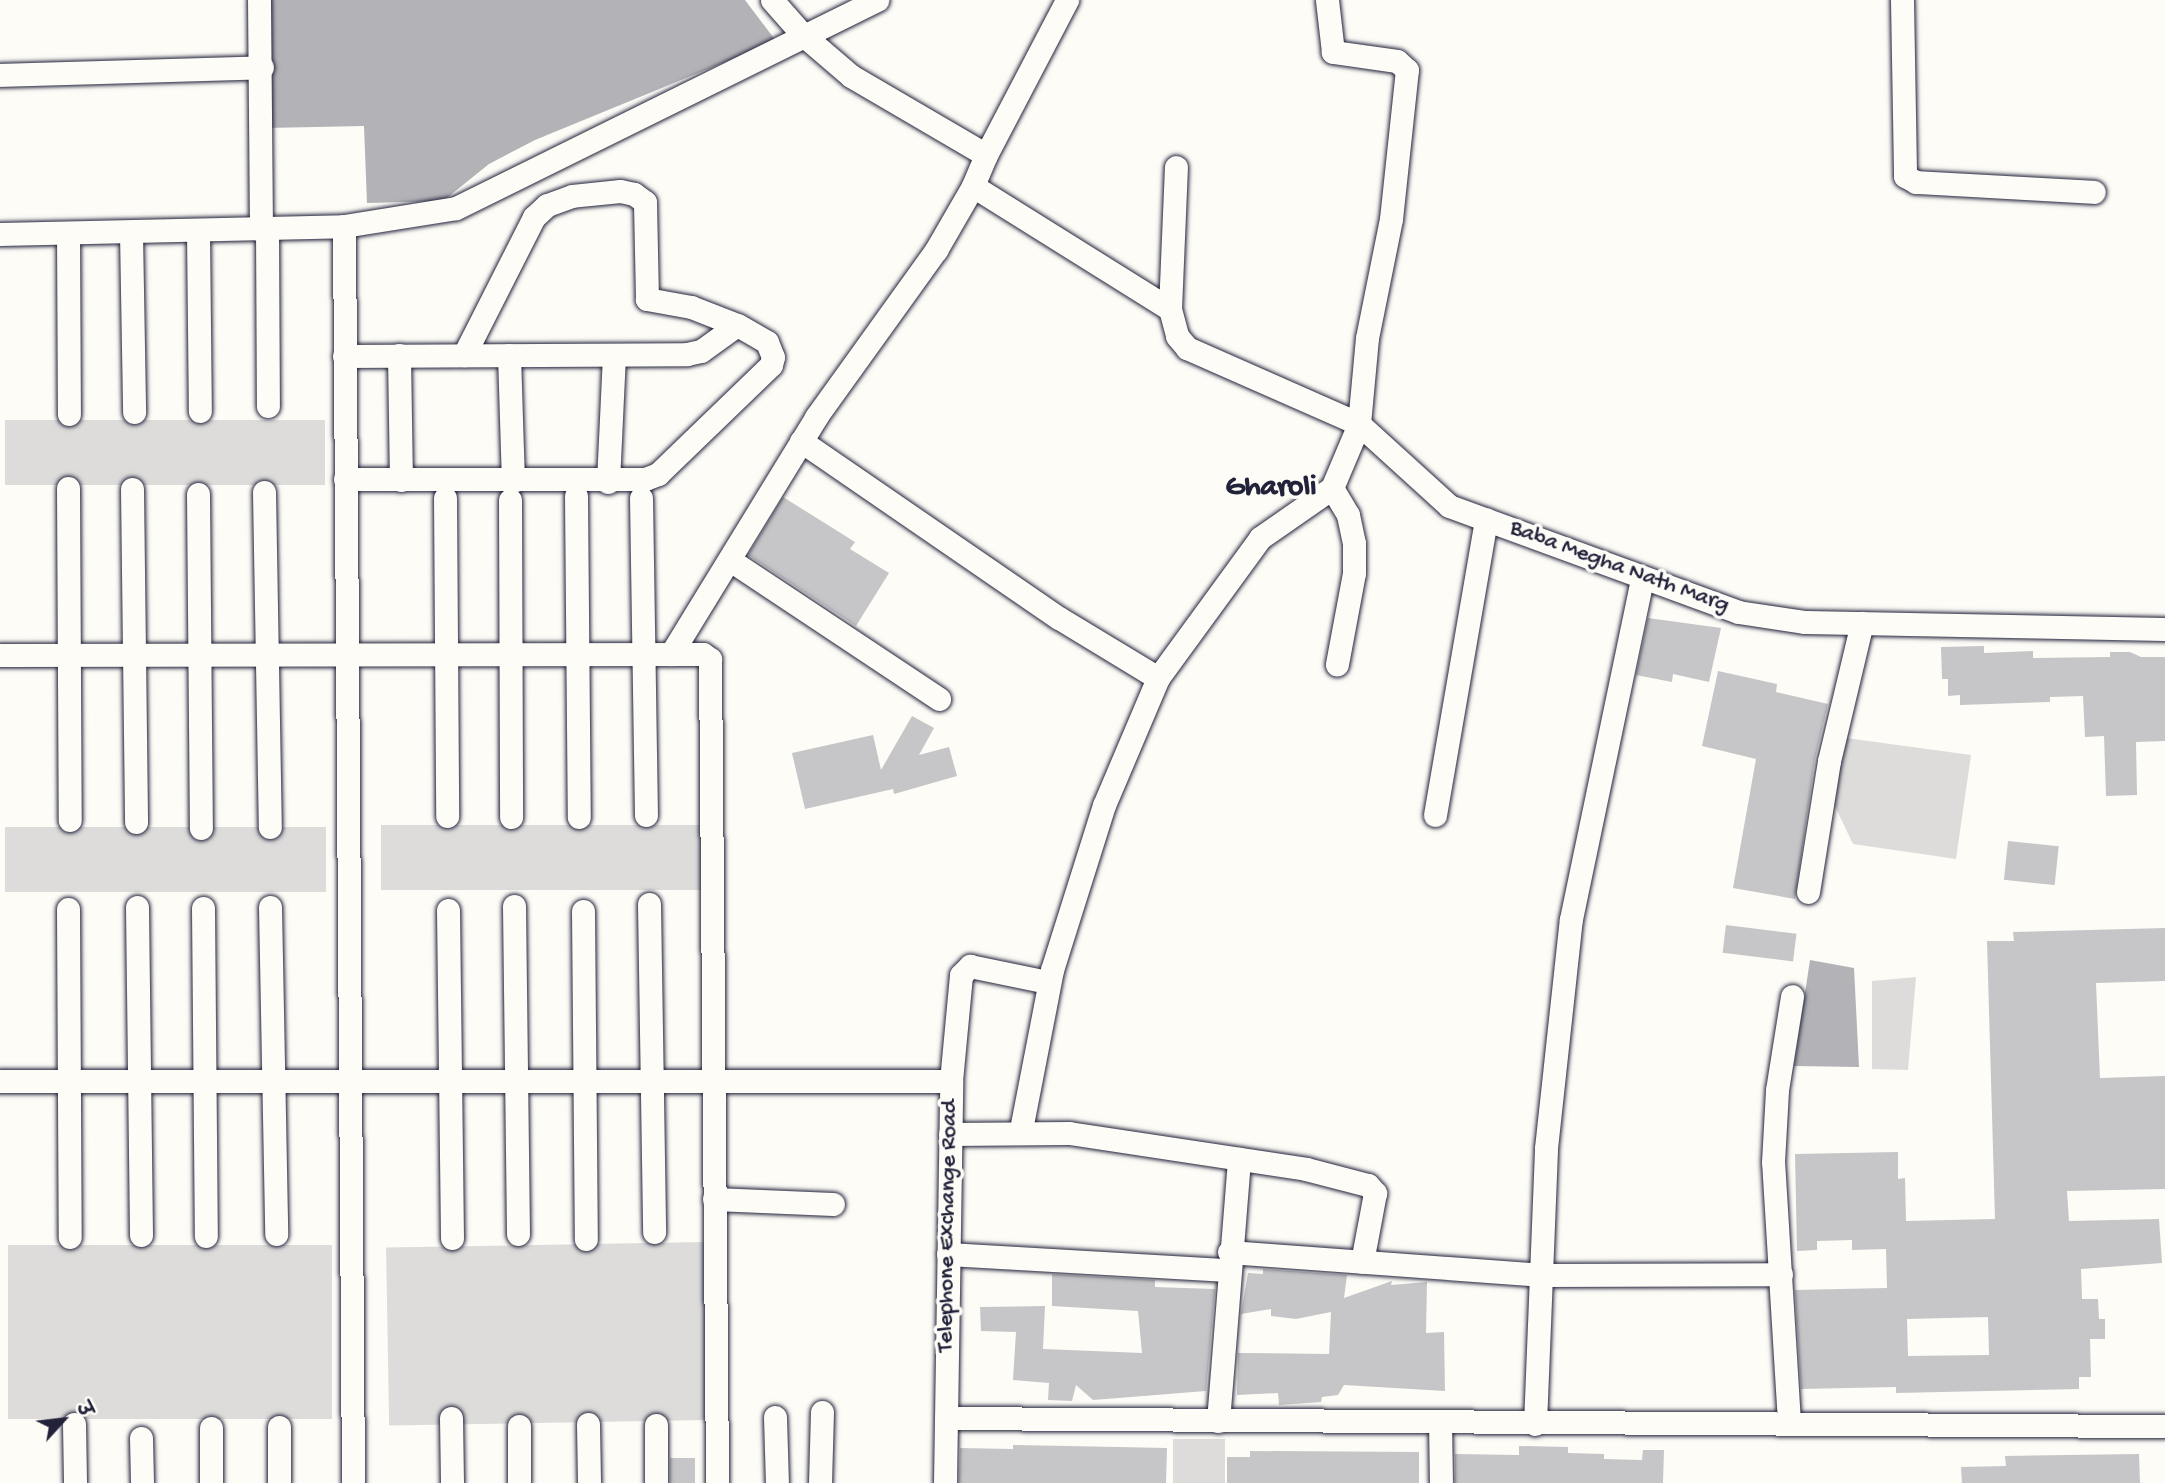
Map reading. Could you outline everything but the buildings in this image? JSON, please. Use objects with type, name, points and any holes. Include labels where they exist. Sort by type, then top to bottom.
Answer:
[{"type":"street","points":[[259,0],[268,406]]},
{"type":"street","points":[[772,0],[802,34],[851,76],[986,155]]},
{"type":"street","points":[[0,234],[264,230],[344,226],[423,216],[489,195],[802,34],[877,0]]},
{"type":"street","points":[[671,654],[801,441],[936,250],[973,186],[986,155],[1067,0]]},
{"type":"street","points":[[1021,1130],[1048,982],[1104,806],[1158,678],[1261,538],[1277,522],[1332,488],[1359,424],[1367,338],[1391,219],[1407,70],[1397,61],[1334,52],[1327,0]]},
{"type":"street","points":[[1902,0],[1905,176],[1916,182],[2094,192]]},
{"type":"street","points":[[0,75],[262,67]]},
{"type":"street","points":[[973,186],[1170,309],[1177,167]]},
{"type":"street","points":[[345,480],[401,480],[511,490],[608,482],[658,474],[771,365],[767,342],[737,325],[691,307],[648,299],[642,198],[620,191],[572,196],[547,205],[534,217],[464,355]]},
{"type":"street","points":[[344,226],[353,1483]]},
{"type":"street","points":[[198,232],[200,411]]},
{"type":"street","points":[[68,233],[69,414]]},
{"type":"street","points":[[131,233],[134,412]]},
{"type":"street","name":"Baba Megha Nath Marg","points":[[1170,309],[1177,336],[1187,348],[1359,424],[1450,506],[1738,612],[1805,622],[2165,629]]},
{"type":"street","points":[[344,356],[694,354],[737,325]]},
{"type":"street","points":[[399,355],[401,480]]},
{"type":"street","points":[[509,355],[512,817]]},
{"type":"street","points":[[608,482],[614,355]]},
{"type":"street","points":[[801,441],[1059,618],[1158,678]]},
{"type":"street","points":[[68,488],[70,820]]},
{"type":"street","points":[[1332,488],[1348,515],[1354,543],[1354,573],[1337,664]]},
{"type":"street","points":[[132,489],[136,822]]},
{"type":"street","points":[[264,492],[270,827]]},
{"type":"street","points":[[198,494],[201,828]]},
{"type":"street","points":[[576,496],[579,817]]},
{"type":"street","points":[[445,498],[447,816]]},
{"type":"street","points":[[641,498],[646,815]]},
{"type":"street","points":[[1435,815],[1486,519]]},
{"type":"street","points":[[730,560],[939,699]]},
{"type":"street","points":[[1535,1424],[1546,1149],[1571,919],[1642,578]]},
{"type":"street","points":[[1808,892],[1829,761],[1862,624]]},
{"type":"street","points":[[0,655],[703,654],[710,659],[717,1483]]},
{"type":"street","points":[[649,904],[654,1232]]},
{"type":"street","points":[[514,906],[518,1234]]},
{"type":"street","points":[[137,907],[142,1235]]},
{"type":"street","points":[[270,907],[276,1234]]},
{"type":"street","points":[[203,908],[206,1236]]},
{"type":"street","points":[[68,909],[70,1237]]},
{"type":"street","points":[[448,910],[452,1238]]},
{"type":"street","points":[[583,911],[586,1239]]},
{"type":"street","points":[[951,1081],[965,967],[1048,982]]},
{"type":"street","points":[[1789,1422],[1773,1162],[1777,1090],[1792,996]]},
{"type":"street","name":"Telephone Exchange Road","points":[[0,1081],[951,1081],[945,1483]]},
{"type":"street","points":[[950,1134],[1021,1130],[1069,1133],[1306,1169],[1373,1188],[1362,1262]]},
{"type":"street","points":[[1218,1420],[1228,1261],[1239,1159]]},
{"type":"street","points":[[714,1199],[833,1204]]},
{"type":"street","points":[[948,1254],[1362,1262],[1543,1275],[1781,1275]]},
{"type":"street","points":[[820,1483],[822,1412]]},
{"type":"street","points":[[775,1417],[777,1483]]},
{"type":"street","points":[[451,1418],[452,1483]]},
{"type":"street","points":[[946,1418],[1535,1424],[1789,1422],[2165,1426]]},
{"type":"street","points":[[1440,1421],[1441,1483]]},
{"type":"street","points":[[74,1424],[75,1483]]},
{"type":"street","points":[[588,1424],[589,1483]]},
{"type":"street","points":[[656,1425],[656,1483]]},
{"type":"street","points":[[519,1426],[519,1483]]},
{"type":"street","points":[[279,1427],[279,1483]]},
{"type":"street","points":[[211,1428],[211,1483]]},
{"type":"street","points":[[141,1438],[142,1483]]},
{"type":"shaded area","points":[[266,0],[745,0],[776,41],[535,140],[489,164],[443,201],[367,203],[364,126],[266,128]]},
{"type":"shaded area","points":[[5,420],[325,420],[325,485],[5,485]]},
{"type":"shaded area","points":[[1846,738],[1971,755],[1956,859],[1853,844],[1832,800]]},
{"type":"shaded area","points":[[381,825],[701,825],[701,890],[381,890]]},
{"type":"shaded area","points":[[5,827],[326,827],[326,892],[5,892]]},
{"type":"shaded area","points":[[1810,960],[1854,968],[1859,1067],[1794,1066]]},
{"type":"shaded area","points":[[1916,977],[1908,1070],[1872,1069],[1872,981]]},
{"type":"shaded area","points":[[704,1242],[707,1420],[389,1426],[386,1248]]},
{"type":"shaded area","points":[[8,1245],[332,1245],[332,1419],[8,1419]]},
{"type":"shaded area","points":[[1173,1439],[1225,1439],[1225,1483],[1173,1483]]},
{"type":"district","name":"Gharoli","points":[[1271,489]]}]
